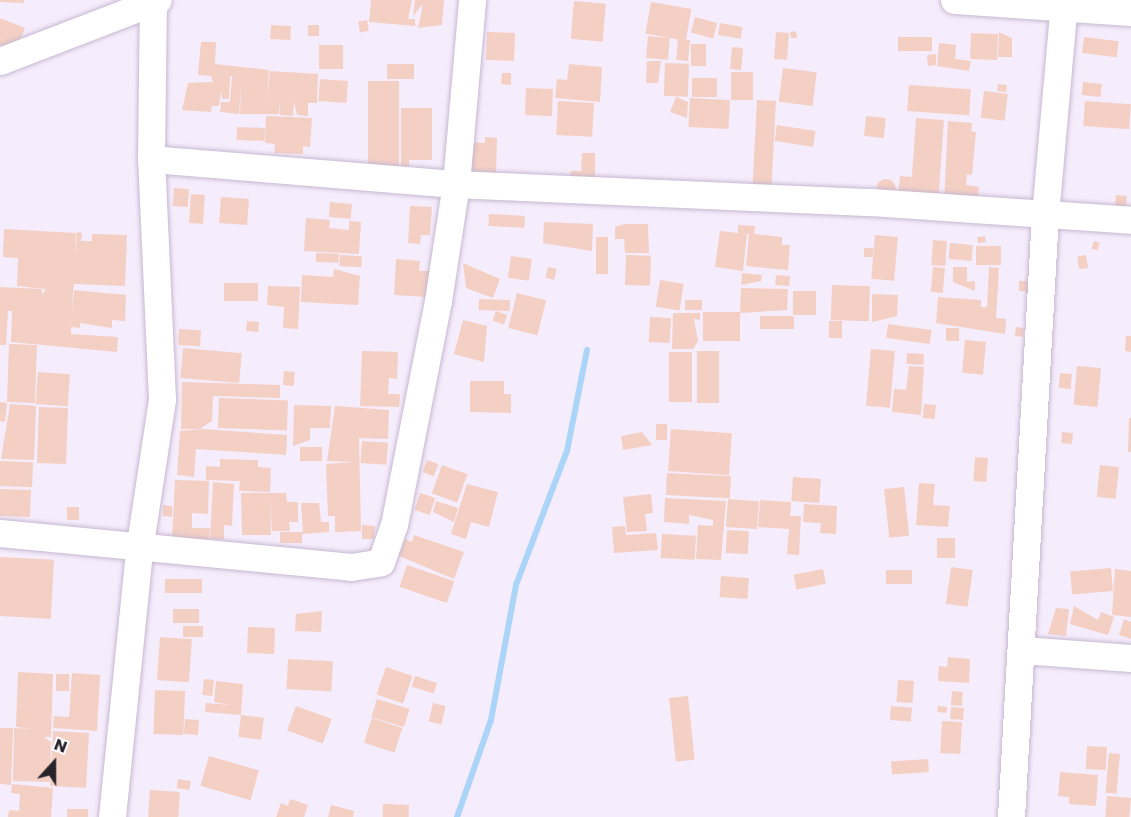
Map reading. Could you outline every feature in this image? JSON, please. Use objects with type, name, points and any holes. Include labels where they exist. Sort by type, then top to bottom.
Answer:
[{"type":"street","points":[[0,533],[139,550],[351,567],[381,562],[396,514],[456,184],[472,0]]},
{"type":"street","points":[[954,0],[1064,4],[1131,12]]},
{"type":"street","points":[[0,61],[155,2],[151,159],[162,399],[139,550],[112,817]]},
{"type":"street","points":[[1011,817],[1022,650],[1044,215],[1064,4]]},
{"type":"street","points":[[151,159],[456,184],[1131,220]]},
{"type":"street","points":[[1022,650],[1131,658]]},
{"type":"building","points":[[0,0],[24,0],[24,3],[0,2]]},
{"type":"building","points":[[371,0],[412,0],[408,19],[415,19],[415,26],[369,22]]},
{"type":"building","points":[[415,0],[444,0],[442,25],[418,28],[423,4],[413,16]]},
{"type":"building","points":[[574,1],[606,4],[603,42],[571,39]]},
{"type":"building","points":[[651,2],[691,9],[686,41],[645,34]]},
{"type":"building","points":[[695,17],[717,23],[713,38],[691,32]]},
{"type":"building","points":[[0,18],[25,28],[16,51],[0,45]]},
{"type":"building","points":[[367,20],[369,31],[360,32],[358,22]]},
{"type":"building","points":[[720,23],[743,27],[741,39],[718,35]]},
{"type":"building","points":[[271,25],[291,26],[290,40],[270,39]]},
{"type":"building","points":[[308,25],[319,25],[319,36],[308,36]]},
{"type":"building","points":[[796,31],[797,38],[791,38],[790,32]]},
{"type":"building","points":[[487,32],[515,33],[514,61],[486,60]]},
{"type":"building","points":[[776,32],[789,33],[787,60],[774,59]]},
{"type":"building","points":[[999,32],[1012,38],[1012,57],[998,57]]},
{"type":"building","points":[[971,33],[998,34],[997,60],[970,59]]},
{"type":"building","points":[[648,36],[670,38],[668,60],[646,58]]},
{"type":"building","points":[[898,37],[932,37],[932,51],[898,51]]},
{"type":"building","points":[[1084,37],[1119,41],[1117,57],[1082,53]]},
{"type":"building","points":[[678,39],[690,40],[688,61],[676,60]]},
{"type":"building","points":[[201,42],[216,42],[215,64],[269,70],[267,102],[270,71],[318,74],[317,103],[308,103],[308,116],[297,115],[294,102],[293,116],[280,115],[280,102],[279,114],[240,114],[241,84],[239,114],[220,112],[221,102],[230,102],[232,76],[230,76],[229,99],[222,99],[221,91],[219,106],[212,106],[211,112],[182,110],[188,83],[213,82],[211,76],[198,75]]},
{"type":"building","points":[[939,43],[956,45],[955,59],[971,61],[969,71],[937,66]]},
{"type":"building","points":[[691,44],[706,44],[706,66],[691,66]]},
{"type":"building","points":[[319,45],[343,45],[343,69],[319,69]]},
{"type":"building","points":[[732,47],[743,48],[741,70],[730,69]]},
{"type":"building","points":[[936,54],[936,65],[928,66],[927,55]]},
{"type":"building","points":[[647,61],[661,61],[658,83],[646,83]]},
{"type":"building","points":[[665,63],[689,64],[688,97],[664,96]]},
{"type":"building","points":[[387,64],[414,64],[414,79],[387,79]]},
{"type":"building","points":[[569,64],[602,67],[600,102],[555,98],[557,79],[567,80]]},
{"type":"building","points":[[783,68],[817,72],[813,106],[779,102]]},
{"type":"building","points":[[731,72],[753,72],[753,100],[731,100]]},
{"type":"building","points":[[502,73],[511,73],[511,85],[501,84]]},
{"type":"building","points":[[692,78],[717,78],[717,97],[692,97]]},
{"type":"building","points":[[320,79],[348,81],[346,103],[318,101]]},
{"type":"building","points":[[368,81],[399,81],[399,167],[368,167]]},
{"type":"building","points":[[1083,82],[1102,84],[1101,97],[1082,95]]},
{"type":"building","points":[[998,84],[1007,85],[1006,92],[997,91]]},
{"type":"building","points":[[909,85],[971,89],[969,115],[907,111]]},
{"type":"building","points":[[526,88],[553,89],[552,116],[525,115]]},
{"type":"building","points":[[984,91],[1008,94],[1005,121],[981,118]]},
{"type":"building","points":[[676,97],[688,102],[687,118],[670,112]]},
{"type":"building","points":[[690,98],[730,100],[728,129],[688,127]]},
{"type":"building","points":[[757,100],[776,101],[771,187],[752,186]]},
{"type":"building","points":[[558,101],[594,103],[592,137],[556,135]]},
{"type":"building","points":[[1085,101],[1131,104],[1129,129],[1083,126]]},
{"type":"building","points":[[401,108],[432,108],[432,160],[409,160],[409,168],[401,168]]},
{"type":"building","points":[[266,116],[312,118],[310,147],[303,146],[303,154],[274,153],[275,144],[265,143]]},
{"type":"building","points":[[866,116],[886,118],[884,138],[864,136]]},
{"type":"building","points":[[916,118],[944,120],[938,201],[910,199]]},
{"type":"building","points":[[948,121],[972,123],[971,131],[976,132],[972,175],[967,174],[966,185],[979,187],[977,205],[944,201]]},
{"type":"building","points":[[777,125],[816,131],[813,147],[774,141]]},
{"type":"building","points":[[237,127],[265,128],[265,141],[237,140]]},
{"type":"building","points":[[485,137],[497,138],[496,175],[466,173],[468,142],[485,143]]},
{"type":"building","points":[[582,153],[595,153],[595,183],[570,183],[571,171],[581,171]]},
{"type":"building","points":[[900,176],[912,177],[910,194],[899,193]]},
{"type":"building","points":[[882,179],[890,179],[896,185],[896,193],[890,199],[882,199],[876,193],[876,185]]},
{"type":"building","points":[[174,188],[189,189],[188,207],[173,206]]},
{"type":"building","points":[[191,194],[205,195],[203,224],[189,223]]},
{"type":"building","points":[[1116,195],[1127,196],[1126,208],[1115,207]]},
{"type":"building","points":[[221,197],[249,199],[247,225],[219,223]]},
{"type":"building","points":[[330,202],[352,204],[351,219],[329,217]]},
{"type":"building","points":[[410,206],[432,207],[430,235],[421,235],[420,244],[408,243]]},
{"type":"building","points":[[489,214],[525,216],[524,228],[488,226]]},
{"type":"building","points":[[306,218],[330,220],[329,228],[349,230],[349,221],[361,222],[359,254],[304,251]]},
{"type":"building","points":[[544,222],[593,224],[592,251],[543,243]]},
{"type":"building","points":[[625,224],[648,224],[649,253],[625,253],[624,239],[615,239],[615,227]]},
{"type":"building","points":[[738,225],[755,226],[754,234],[782,237],[782,245],[790,245],[788,270],[746,266],[749,234],[740,233],[747,234],[743,271],[715,267],[720,231],[738,233]]},
{"type":"building","points":[[4,229],[76,233],[75,259],[77,232],[82,233],[81,241],[92,241],[92,234],[127,235],[125,286],[74,284],[73,290],[72,312],[74,290],[126,295],[125,321],[112,320],[112,328],[80,323],[80,328],[71,327],[71,334],[118,337],[117,352],[11,342],[12,311],[8,311],[6,345],[0,345],[0,287],[42,289],[42,295],[46,289],[17,286],[18,258],[3,257]]},
{"type":"building","points":[[875,235],[898,237],[894,281],[871,279]]},
{"type":"building","points":[[985,236],[986,242],[978,243],[977,237]]},
{"type":"building","points":[[596,237],[608,237],[608,274],[596,274]]},
{"type":"building","points":[[933,240],[947,241],[945,266],[931,265]]},
{"type":"building","points":[[1094,241],[1100,243],[1097,250],[1092,249]]},
{"type":"building","points":[[950,243],[973,245],[972,261],[949,259]]},
{"type":"building","points":[[976,246],[1001,246],[1001,265],[976,265]]},
{"type":"building","points":[[864,248],[873,248],[873,257],[864,257]]},
{"type":"building","points":[[316,253],[339,254],[339,263],[316,262]]},
{"type":"building","points":[[340,255],[362,256],[361,267],[339,266]]},
{"type":"building","points":[[626,255],[651,256],[650,286],[625,285]]},
{"type":"building","points":[[1086,255],[1088,268],[1079,269],[1077,256]]},
{"type":"building","points":[[511,256],[532,259],[529,281],[508,278]]},
{"type":"building","points":[[396,259],[420,261],[419,271],[429,271],[428,297],[394,295]]},
{"type":"building","points":[[463,263],[500,279],[493,298],[466,288]]},
{"type":"building","points":[[548,267],[557,269],[554,280],[546,278]]},
{"type":"building","points":[[933,267],[945,268],[943,293],[931,292]]},
{"type":"building","points":[[953,267],[967,267],[967,282],[975,281],[975,291],[953,282]]},
{"type":"building","points":[[989,267],[999,268],[996,318],[1006,319],[1005,334],[936,323],[938,297],[981,300],[981,307],[987,307]]},
{"type":"building","points":[[334,269],[360,276],[358,305],[301,302],[302,275],[333,277]]},
{"type":"building","points":[[742,273],[762,275],[761,281],[741,285]]},
{"type":"building","points":[[776,275],[790,276],[789,286],[775,285]]},
{"type":"building","points":[[660,280],[684,284],[679,310],[656,307]]},
{"type":"building","points":[[1019,281],[1029,281],[1028,292],[1019,291]]},
{"type":"building","points":[[224,283],[258,283],[258,301],[224,301]]},
{"type":"building","points":[[832,285],[870,286],[869,321],[831,320]]},
{"type":"building","points":[[268,286],[300,287],[298,329],[283,328],[284,307],[267,305]]},
{"type":"building","points":[[741,288],[788,289],[787,310],[740,313]]},
{"type":"building","points":[[793,291],[816,291],[816,315],[793,315]]},
{"type":"building","points":[[517,293],[546,300],[537,335],[508,328]]},
{"type":"building","points":[[872,294],[898,295],[897,316],[872,322]]},
{"type":"building","points":[[479,299],[510,300],[510,311],[479,310]]},
{"type":"building","points":[[685,300],[702,300],[702,310],[685,310]]},
{"type":"building","points":[[496,311],[507,315],[504,325],[493,320]]},
{"type":"building","points":[[703,312],[740,312],[740,341],[703,341]]},
{"type":"building","points":[[673,313],[700,313],[700,320],[694,319],[698,341],[693,349],[672,349]]},
{"type":"building","points":[[760,316],[794,316],[794,329],[760,329]]},
{"type":"building","points":[[650,317],[671,318],[670,343],[649,342]]},
{"type":"building","points":[[463,320],[487,326],[484,362],[454,354]]},
{"type":"building","points":[[247,321],[259,322],[258,332],[246,331]]},
{"type":"building","points":[[829,321],[842,321],[842,338],[829,338]]},
{"type":"building","points":[[888,324],[932,330],[930,344],[886,338]]},
{"type":"building","points":[[1016,327],[1024,328],[1023,337],[1015,336]]},
{"type":"building","points":[[946,328],[959,328],[959,341],[946,341]]},
{"type":"building","points":[[179,329],[201,330],[200,346],[178,345]]},
{"type":"building","points":[[1126,336],[1131,336],[1131,352],[1125,351]]},
{"type":"building","points":[[965,340],[986,342],[983,375],[962,373]]},
{"type":"building","points":[[9,344],[37,345],[35,403],[7,402]]},
{"type":"building","points":[[183,348],[242,353],[239,383],[180,378]]},
{"type":"building","points":[[871,349],[895,351],[890,408],[866,406]]},
{"type":"building","points":[[362,351],[398,352],[397,379],[389,378],[388,394],[400,394],[399,407],[360,406]]},
{"type":"building","points":[[697,351],[719,351],[719,403],[697,403]]},
{"type":"building","points":[[669,352],[692,352],[692,402],[669,402]]},
{"type":"building","points":[[907,353],[924,354],[923,365],[906,364]]},
{"type":"building","points":[[909,366],[924,367],[921,415],[892,412],[894,389],[906,390]]},
{"type":"building","points":[[1077,366],[1101,368],[1098,407],[1074,405]]},
{"type":"building","points":[[284,371],[295,372],[294,386],[283,385]]},
{"type":"building","points":[[38,372],[70,374],[68,406],[36,404]]},
{"type":"building","points":[[1060,373],[1072,374],[1071,389],[1059,388]]},
{"type":"building","points":[[470,381],[504,381],[504,394],[511,394],[511,413],[470,412]]},
{"type":"building","points":[[182,382],[280,385],[280,398],[213,396],[212,421],[200,429],[181,429]]},
{"type":"building","points":[[219,398],[288,400],[287,430],[218,428]]},
{"type":"building","points":[[0,402],[7,403],[5,422],[0,421]]},
{"type":"building","points":[[10,404],[36,406],[34,460],[1,459]]},
{"type":"building","points":[[924,404],[936,405],[935,419],[923,418]]},
{"type":"building","points":[[294,405],[331,406],[330,428],[310,428],[310,440],[293,446]]},
{"type":"building","points":[[335,406],[389,410],[388,439],[359,438],[361,531],[335,532],[335,516],[328,516],[326,464],[355,462],[327,461]]},
{"type":"building","points":[[39,407],[68,408],[66,464],[37,463]]},
{"type":"building","points":[[1129,418],[1131,418],[1131,452],[1128,452]]},
{"type":"building","points":[[656,424],[667,424],[667,440],[656,440]]},
{"type":"building","points":[[202,429],[287,435],[286,455],[196,449],[194,477],[177,475],[180,431]]},
{"type":"building","points":[[671,429],[732,433],[729,475],[668,471]]},
{"type":"building","points":[[642,432],[652,445],[623,450],[621,436]]},
{"type":"building","points":[[1062,432],[1073,433],[1072,444],[1061,443]]},
{"type":"building","points":[[362,441],[388,443],[386,465],[360,463]]},
{"type":"building","points":[[300,447],[322,447],[322,461],[300,461]]},
{"type":"building","points":[[975,457],[988,458],[986,482],[973,481]]},
{"type":"building","points":[[220,459],[258,460],[258,467],[271,468],[270,492],[239,491],[240,481],[206,480],[206,466],[220,467]]},
{"type":"building","points":[[427,460],[438,464],[434,476],[423,472]]},
{"type":"building","points":[[0,461],[33,462],[32,487],[0,486]]},
{"type":"building","points":[[442,465],[467,474],[457,502],[432,493]]},
{"type":"building","points":[[1100,465],[1119,467],[1116,499],[1097,497]]},
{"type":"building","points":[[667,473],[731,476],[730,498],[666,495]]},
{"type":"building","points":[[793,477],[821,479],[819,503],[791,501]]},
{"type":"building","points":[[175,480],[209,481],[208,514],[192,513],[192,528],[210,528],[209,540],[172,539]]},
{"type":"building","points":[[213,482],[234,484],[232,526],[224,525],[224,539],[210,539]]},
{"type":"building","points":[[919,483],[935,484],[933,505],[950,506],[948,527],[916,525]]},
{"type":"building","points":[[467,484],[498,492],[489,527],[471,522],[466,539],[451,534]]},
{"type":"building","points":[[904,487],[909,536],[889,538],[884,489]]},
{"type":"building","points":[[0,489],[31,490],[30,517],[0,516]]},
{"type":"building","points":[[241,493],[286,493],[287,502],[298,502],[298,522],[289,522],[290,531],[272,531],[270,498],[271,535],[242,535]]},
{"type":"building","points":[[420,493],[435,498],[430,515],[414,510]]},
{"type":"building","points":[[651,494],[653,513],[645,514],[647,531],[627,532],[623,497]]},
{"type":"building","points":[[665,498],[726,501],[721,560],[696,559],[698,525],[713,526],[713,520],[689,515],[689,524],[664,522]]},
{"type":"building","points":[[728,499],[759,501],[757,529],[726,527]]},
{"type":"building","points":[[760,500],[791,502],[790,516],[801,516],[799,555],[787,554],[789,529],[758,527]]},
{"type":"building","points":[[436,501],[458,508],[454,522],[433,512]]},
{"type":"building","points":[[301,503],[319,503],[321,522],[329,522],[329,532],[302,534],[302,543],[280,543],[280,532],[303,532]]},
{"type":"building","points":[[804,504],[837,506],[836,534],[820,533],[821,523],[803,522]]},
{"type":"building","points":[[163,505],[172,506],[172,517],[163,516]]},
{"type":"building","points":[[67,507],[79,507],[79,520],[67,520]]},
{"type":"building","points":[[362,525],[375,526],[374,539],[362,539]]},
{"type":"building","points":[[625,526],[626,535],[656,533],[658,550],[614,553],[612,527]]},
{"type":"building","points":[[727,530],[749,531],[748,554],[726,553]]},
{"type":"building","points":[[662,534],[696,536],[695,560],[661,558]]},
{"type":"building","points":[[414,535],[464,552],[454,579],[399,556],[405,539],[412,542]]},
{"type":"building","points":[[937,538],[955,538],[955,558],[937,558]]},
{"type":"building","points":[[0,557],[54,560],[51,619],[0,616]]},
{"type":"building","points":[[407,565],[454,581],[447,603],[400,587]]},
{"type":"building","points":[[951,567],[973,570],[968,607],[946,604]]},
{"type":"building","points":[[1111,568],[1113,591],[1072,594],[1070,572]]},
{"type":"building","points":[[823,569],[826,584],[796,589],[794,575]]},
{"type":"building","points":[[1115,569],[1131,571],[1131,617],[1112,615]]},
{"type":"building","points":[[886,570],[912,570],[912,584],[886,584]]},
{"type":"building","points":[[721,576],[749,578],[747,599],[720,597]]},
{"type":"building","points":[[165,579],[202,579],[202,593],[165,593]]},
{"type":"building","points":[[1074,606],[1098,620],[1101,612],[1114,617],[1108,635],[1070,624]]},
{"type":"building","points":[[1056,608],[1069,609],[1066,636],[1048,634]]},
{"type":"building","points":[[173,609],[199,609],[199,623],[173,623]]},
{"type":"building","points":[[322,611],[321,632],[295,631],[296,614]]},
{"type":"building","points":[[1124,619],[1131,622],[1131,639],[1119,635]]},
{"type":"building","points":[[183,626],[203,626],[203,637],[183,637]]},
{"type":"building","points":[[248,627],[275,628],[274,654],[247,653]]},
{"type":"building","points":[[160,637],[192,639],[189,682],[157,680]]},
{"type":"building","points":[[948,657],[970,659],[969,683],[938,681],[939,666],[947,667]]},
{"type":"building","points":[[288,659],[333,661],[331,691],[286,689]]},
{"type":"building","points":[[386,667],[412,676],[403,704],[377,694]]},
{"type":"building","points":[[18,672],[53,674],[51,737],[44,737],[51,742],[50,782],[13,781],[14,728],[32,729],[16,727]]},
{"type":"building","points":[[72,673],[100,675],[97,731],[53,728],[54,716],[69,717]]},
{"type":"building","points":[[56,674],[69,674],[69,691],[56,691]]},
{"type":"building","points":[[415,676],[437,683],[433,694],[412,686]]},
{"type":"building","points":[[204,679],[214,680],[212,696],[202,695]]},
{"type":"building","points":[[898,680],[914,681],[912,703],[896,702]]},
{"type":"building","points":[[216,681],[243,684],[241,715],[205,712],[206,703],[230,705],[214,702]]},
{"type":"building","points":[[155,690],[185,691],[183,735],[153,734]]},
{"type":"building","points":[[952,691],[963,692],[962,706],[951,705]]},
{"type":"building","points":[[688,696],[695,760],[676,762],[669,698]]},
{"type":"building","points":[[377,699],[410,709],[404,727],[371,717]]},
{"type":"building","points":[[433,703],[446,706],[441,724],[429,722]]},
{"type":"building","points":[[296,706],[332,719],[323,743],[287,730]]},
{"type":"building","points":[[891,706],[912,708],[911,722],[890,720]]},
{"type":"building","points":[[938,706],[947,707],[946,713],[937,712]]},
{"type":"building","points":[[951,707],[964,708],[963,720],[950,719]]},
{"type":"building","points":[[241,715],[264,718],[261,740],[238,737]]},
{"type":"building","points":[[372,718],[402,728],[394,753],[364,743]]},
{"type":"building","points":[[185,719],[199,720],[198,735],[184,734]]},
{"type":"building","points":[[942,721],[962,722],[960,754],[940,753]]},
{"type":"building","points":[[0,728],[13,728],[11,785],[0,784]]},
{"type":"building","points":[[53,731],[89,733],[86,788],[50,786]]},
{"type":"building","points":[[1087,746],[1107,747],[1106,770],[1086,769]]},
{"type":"building","points":[[1109,753],[1120,754],[1116,794],[1106,793]]},
{"type":"building","points":[[209,756],[259,770],[250,800],[200,786]]},
{"type":"building","points":[[928,759],[929,772],[892,775],[891,762]]},
{"type":"building","points":[[1060,772],[1098,775],[1096,806],[1069,804],[1069,797],[1058,796]]},
{"type":"building","points":[[178,779],[191,781],[189,790],[177,788]]},
{"type":"building","points":[[12,784],[53,788],[51,817],[8,817],[9,810],[19,811],[20,794],[11,793]]},
{"type":"building","points":[[150,790],[180,792],[178,817],[148,817]]},
{"type":"building","points":[[1107,796],[1131,798],[1129,817],[1105,817]]},
{"type":"building","points":[[290,799],[308,805],[304,817],[276,817],[281,803],[288,806]]},
{"type":"building","points":[[383,804],[409,805],[409,817],[383,817]]},
{"type":"building","points":[[331,805],[354,811],[353,817],[328,817]]},
{"type":"building","points":[[67,809],[88,809],[88,817],[67,817]]},
{"type":"waterway","points":[[457,817],[491,720],[516,585],[567,451],[587,350]]}]
